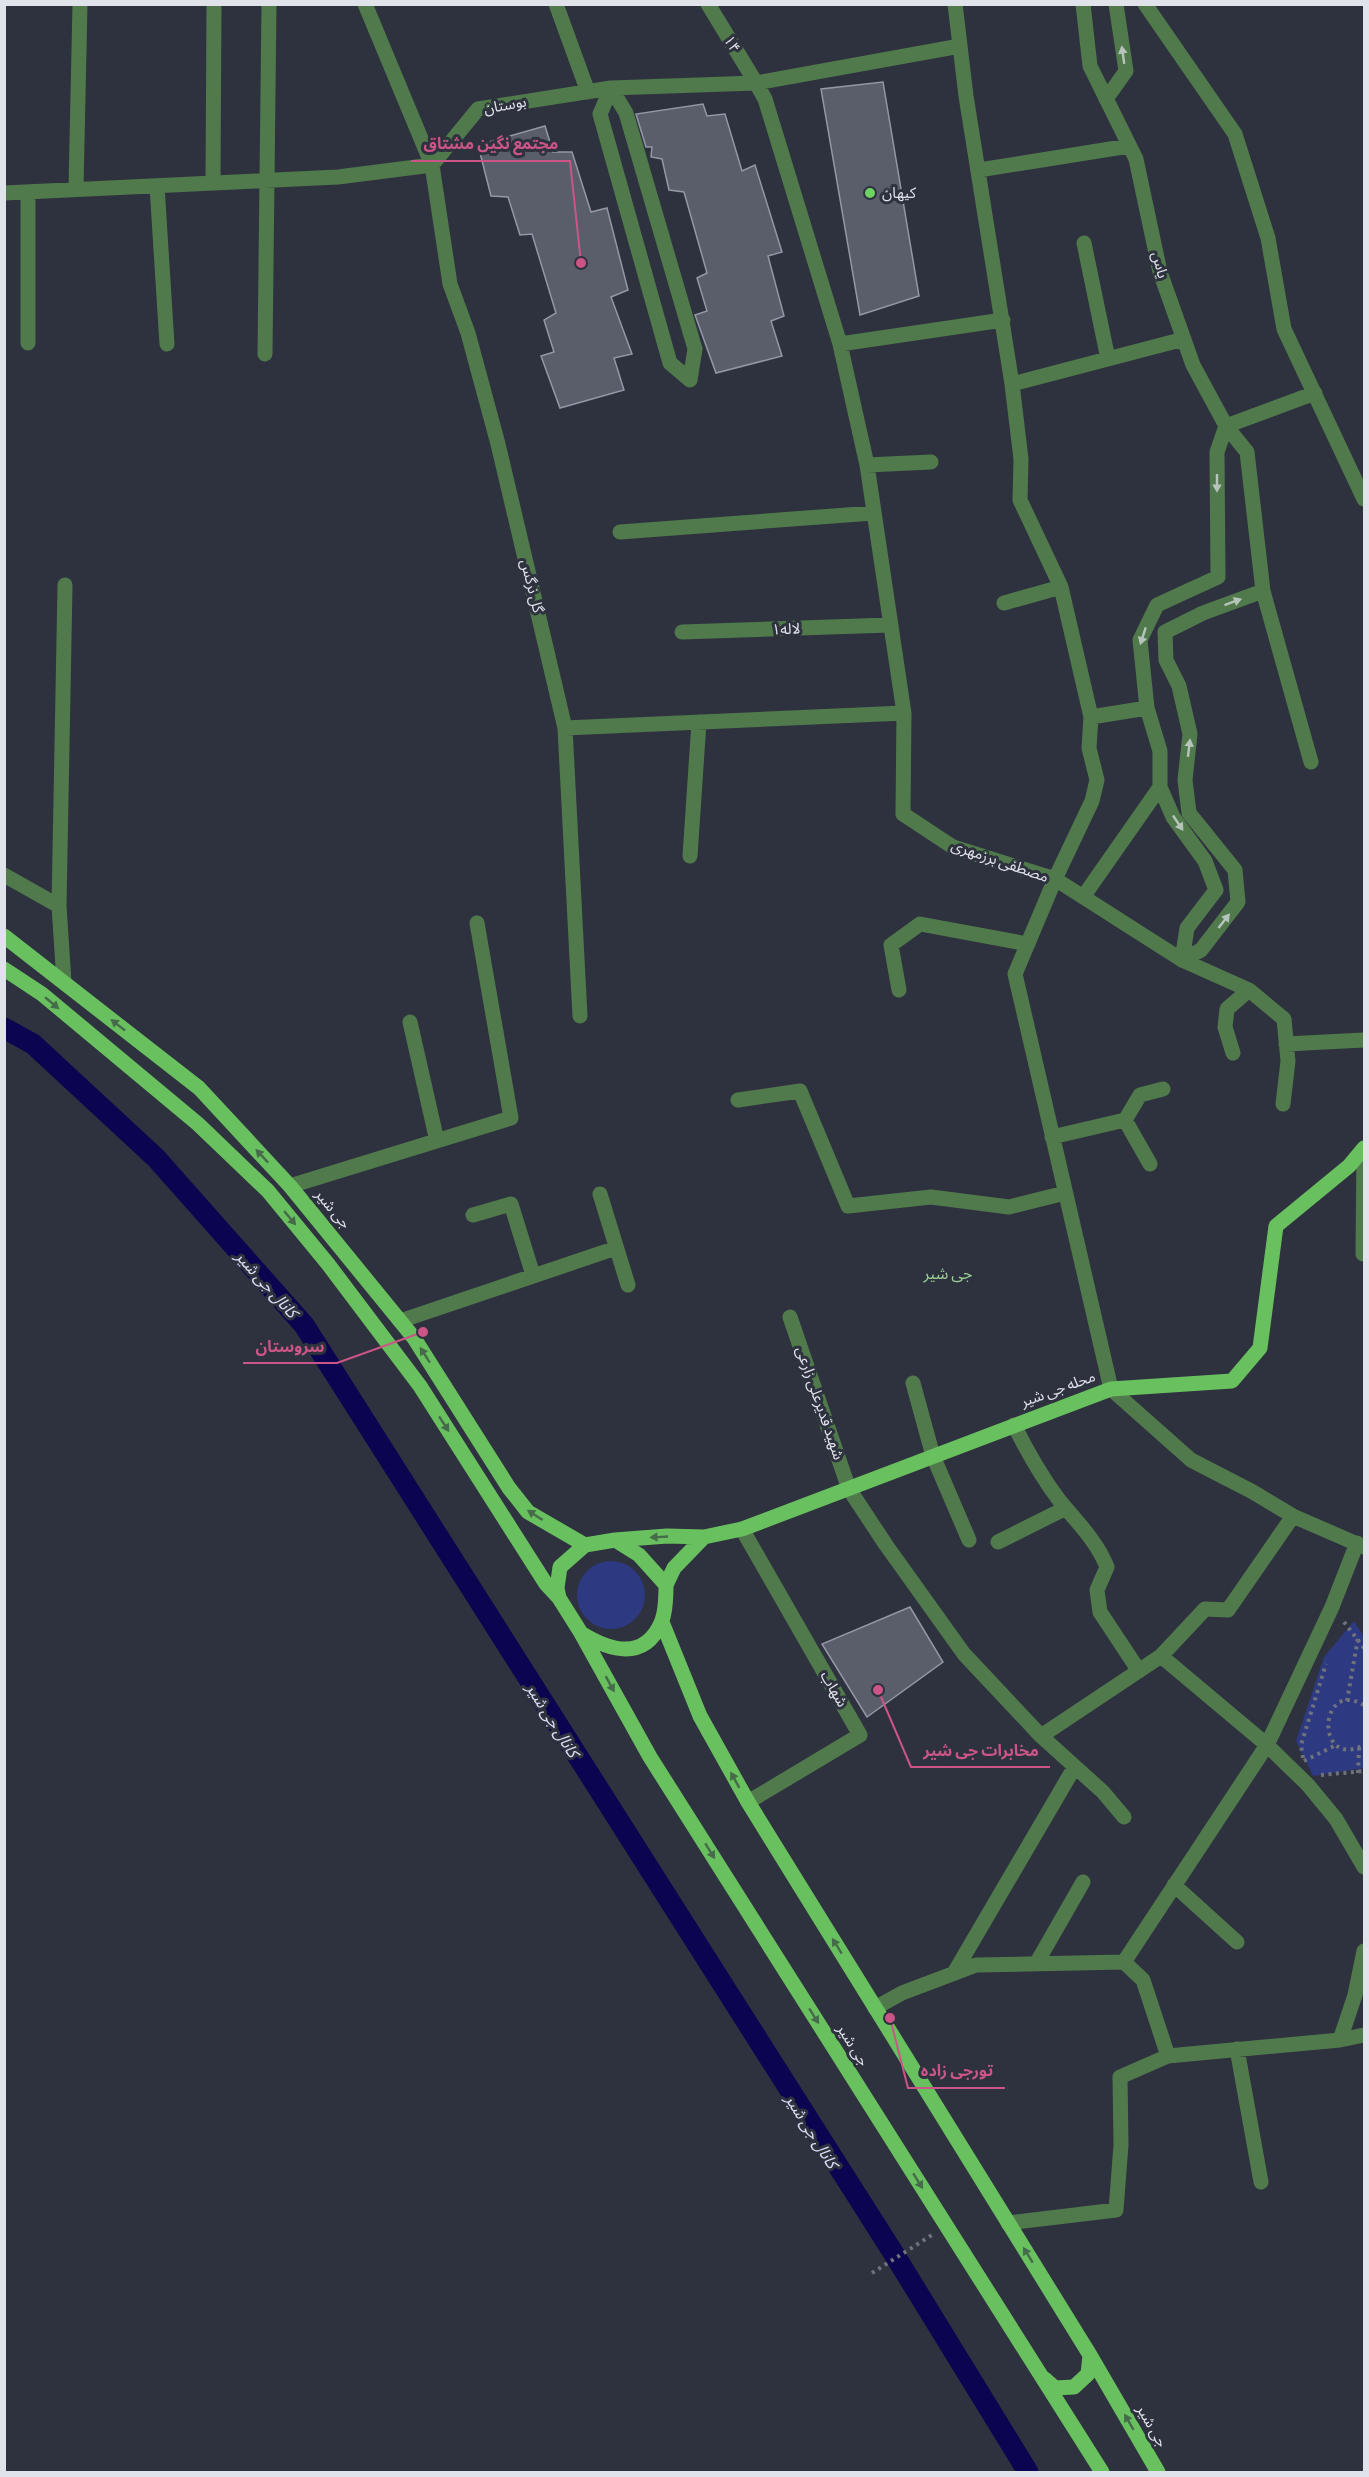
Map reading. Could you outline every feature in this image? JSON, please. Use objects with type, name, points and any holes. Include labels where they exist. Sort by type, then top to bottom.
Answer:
[{"type":"main road","name":"جی شیر","points":[[4,936],[199,1088],[290,1186],[414,1338],[509,1488],[528,1512],[585,1545]]},
{"type":"main road","points":[[4,969],[42,994],[189,1117],[268,1191],[328,1264],[420,1386],[546,1584],[559,1598],[581,1633],[593,1641],[628,1650],[645,1645],[662,1622],[666,1585],[674,1568],[704,1537]]},
{"type":"main road","name":"محله جی شیر","points":[[615,1540],[667,1536],[704,1537],[742,1529],[1111,1389],[1232,1381],[1260,1348],[1276,1226],[1349,1166],[1364,1149]]},
{"type":"main road","points":[[559,1598],[557,1588],[560,1567],[585,1545],[615,1540],[639,1555],[666,1585]]},
{"type":"main road","name":"جی شیر","points":[[662,1622],[700,1716],[748,1802],[1090,2355],[1158,2472]]},
{"type":"main road","name":"جی شیر","points":[[581,1633],[650,1757],[1102,2472]]},
{"type":"main road","points":[[1040,2375],[1055,2388],[1074,2387],[1088,2374],[1090,2355]]},
{"type":"street","points":[[76,188],[80,4]]},
{"type":"street","points":[[213,183],[214,4]]},
{"type":"street","points":[[265,354],[268,4]]},
{"type":"street","name":"گل نرگس","points":[[365,4],[432,165],[450,284],[468,333],[498,444],[565,728],[580,1016]]},
{"type":"street","points":[[556,4],[588,92]]},
{"type":"street","name":"۱۴","points":[[708,4],[756,83]]},
{"type":"street","points":[[955,4],[1022,459],[1020,500],[1061,587],[1091,717],[1089,748],[1096,780],[1092,801],[1055,879],[1182,960],[1249,990],[1284,1019],[1288,1061],[1283,1104]]},
{"type":"street","name":"یاس","points":[[1083,4],[1090,66],[1136,159],[1160,272],[1193,365],[1226,426],[1247,452],[1263,591],[1311,762]]},
{"type":"street","points":[[1106,99],[1126,71],[1116,4]]},
{"type":"street","points":[[1145,4],[1235,134],[1268,238],[1284,329],[1365,499]]},
{"type":"street","name":"بوستان","points":[[432,165],[478,109],[611,88],[756,83],[960,46]]},
{"type":"street","points":[[756,83],[765,99],[840,344],[1003,320]]},
{"type":"street","points":[[611,88],[626,113],[695,349],[690,380],[670,363],[600,114],[611,88]]},
{"type":"street","points":[[979,170],[1129,146]]},
{"type":"street","points":[[4,193],[338,177],[432,165]]},
{"type":"street","points":[[157,186],[167,344]]},
{"type":"street","points":[[28,192],[28,343]]},
{"type":"street","points":[[1084,243],[1108,359]]},
{"type":"street","points":[[1012,384],[1184,339]]},
{"type":"street","name":"مصطفی برزمهری","points":[[840,344],[867,465],[904,713],[903,814],[953,847],[1055,879],[1015,974],[1111,1389]]},
{"type":"street","points":[[1182,960],[1187,928],[1216,890],[1205,861],[1173,818],[1160,787],[1160,751],[1147,708],[1140,640],[1157,604],[1218,577],[1217,452],[1226,426],[1316,393]]},
{"type":"street","points":[[867,465],[931,462]]},
{"type":"street","points":[[620,532],[873,513]]},
{"type":"street","points":[[64,982],[59,906],[65,585]]},
{"type":"street","points":[[1004,603],[1061,587]]},
{"type":"street","points":[[1182,960],[1201,950],[1238,902],[1235,870],[1189,813],[1185,780],[1190,734],[1179,686],[1166,660],[1165,632],[1203,613],[1263,591]]},
{"type":"street","name":"لاله۱","points":[[682,632],[890,625]]},
{"type":"street","points":[[1091,717],[1147,708]]},
{"type":"street","points":[[565,728],[904,713]]},
{"type":"street","points":[[690,856],[699,722]]},
{"type":"street","points":[[1083,897],[1160,787]]},
{"type":"street","points":[[4,875],[59,906]]},
{"type":"street","points":[[290,1186],[511,1118],[477,923]]},
{"type":"street","points":[[899,990],[891,945],[920,924],[1028,944]]},
{"type":"street","points":[[1233,1053],[1225,1027],[1227,1009],[1249,990]]},
{"type":"street","points":[[410,1022],[437,1141]]},
{"type":"street","points":[[1286,1044],[1365,1040]]},
{"type":"street","points":[[1052,1137],[1125,1120],[1140,1095],[1163,1089]]},
{"type":"street","points":[[738,1100],[800,1091],[848,1206],[931,1197],[1009,1207],[1065,1192]]},
{"type":"street","points":[[1125,1120],[1150,1164]]},
{"type":"street","points":[[1363,1254],[1364,1149]]},
{"type":"street","points":[[600,1194],[628,1285]]},
{"type":"street","points":[[473,1215],[511,1204],[533,1275]]},
{"type":"street","points":[[400,1321],[616,1248]]},
{"type":"street","name":"شهید قدیرعلی زارعی","points":[[790,1317],[849,1489],[886,1545],[964,1654],[1041,1736],[1103,1792],[1125,1817]]},
{"type":"street","points":[[913,1383],[933,1456],[969,1540]]},
{"type":"street","points":[[1111,1389],[1191,1460],[1293,1516],[1361,1545],[1267,1745],[1124,1962]]},
{"type":"street","points":[[1014,1425],[1030,1457],[1101,1552],[1107,1567],[1097,1590],[1100,1612],[1139,1671]]},
{"type":"street","points":[[998,1542],[1066,1508]]},
{"type":"street","points":[[1041,1736],[1161,1656],[1205,1609],[1228,1610],[1293,1516]]},
{"type":"street","name":"شهاب","points":[[742,1529],[860,1735],[748,1802]]},
{"type":"street","points":[[1161,1656],[1267,1745],[1308,1785],[1336,1819],[1365,1867]]},
{"type":"street","points":[[954,1973],[1074,1768]]},
{"type":"street","points":[[1036,1964],[1083,1882]]},
{"type":"street","points":[[1174,1885],[1237,1942]]},
{"type":"street","points":[[1340,2040],[1355,1995],[1365,1951]]},
{"type":"street","points":[[875,2008],[903,1993],[976,1965],[1124,1962],[1143,1980],[1168,2056]]},
{"type":"street","points":[[1008,2223],[1116,2210],[1121,2145],[1120,2077],[1168,2056],[1340,2040],[1365,2035]]},
{"type":"street","points":[[1237,2049],[1261,2182]]},
{"type":"path","points":[[1332,1607],[1365,1648]]},
{"type":"path","points":[[1339,1632],[1343,1622]]},
{"type":"path","points":[[1347,1701],[1358,1638]]},
{"type":"path","points":[[1310,1767],[1304,1761],[1301,1745],[1327,1662]]},
{"type":"path","points":[[1365,1705],[1347,1701],[1333,1709],[1329,1716],[1328,1731],[1336,1745],[1343,1748],[1359,1748],[1365,1745]]},
{"type":"path","points":[[1290,1768],[1336,1745]]},
{"type":"path","points":[[1358,1773],[1359,1748]]},
{"type":"path","points":[[1316,1772],[1319,1775],[1365,1771]]},
{"type":"path","points":[[872,2273],[932,2235]]},
{"type":"shaded area","points":[[604,1561],[618,1561],[630,1566],[640,1576],[645,1595],[640,1614],[630,1624],[618,1629],[604,1629],[592,1624],[582,1614],[577,1602],[577,1588],[582,1576],[592,1566]]},
{"type":"shaded area","points":[[1354,1621],[1364,1637],[1364,1768],[1313,1776],[1296,1741],[1324,1657]]},
{"type":"building","name":"کیهان","points":[[883,82],[919,296],[860,315],[821,89]]},
{"type":"building","points":[[703,104],[707,116],[725,114],[742,171],[755,165],[782,252],[768,256],[784,316],[771,321],[782,356],[716,373],[695,315],[707,311],[697,278],[707,273],[684,192],[669,190],[662,159],[651,157],[652,147],[646,147],[636,114]]},
{"type":"building","points":[[545,126],[553,152],[572,152],[591,212],[607,208],[628,290],[611,297],[632,354],[614,358],[624,390],[560,408],[541,356],[554,352],[544,320],[556,313],[532,234],[520,235],[508,197],[491,196],[478,145]]},
{"type":"building","points":[[910,1607],[943,1662],[867,1717],[822,1644]]},
{"type":"waterway","name":"کانال جی شیر","points":[[4,1028],[33,1044],[156,1158],[304,1325],[894,2254],[1028,2472]]},
{"type":"place","name":"کیهان","points":[[870,193]]},
{"type":"place","name":"مجتمع نگین مشتاق","points":[[581,263]]},
{"type":"place","name":"سروستان","points":[[423,1332]]},
{"type":"place","name":"مخابرات جی شیر","points":[[878,1690]]},
{"type":"place","name":"تورجی زاده","points":[[890,2018]]},
{"type":"district","name":"جی شیر","points":[[948,1273]]}]
